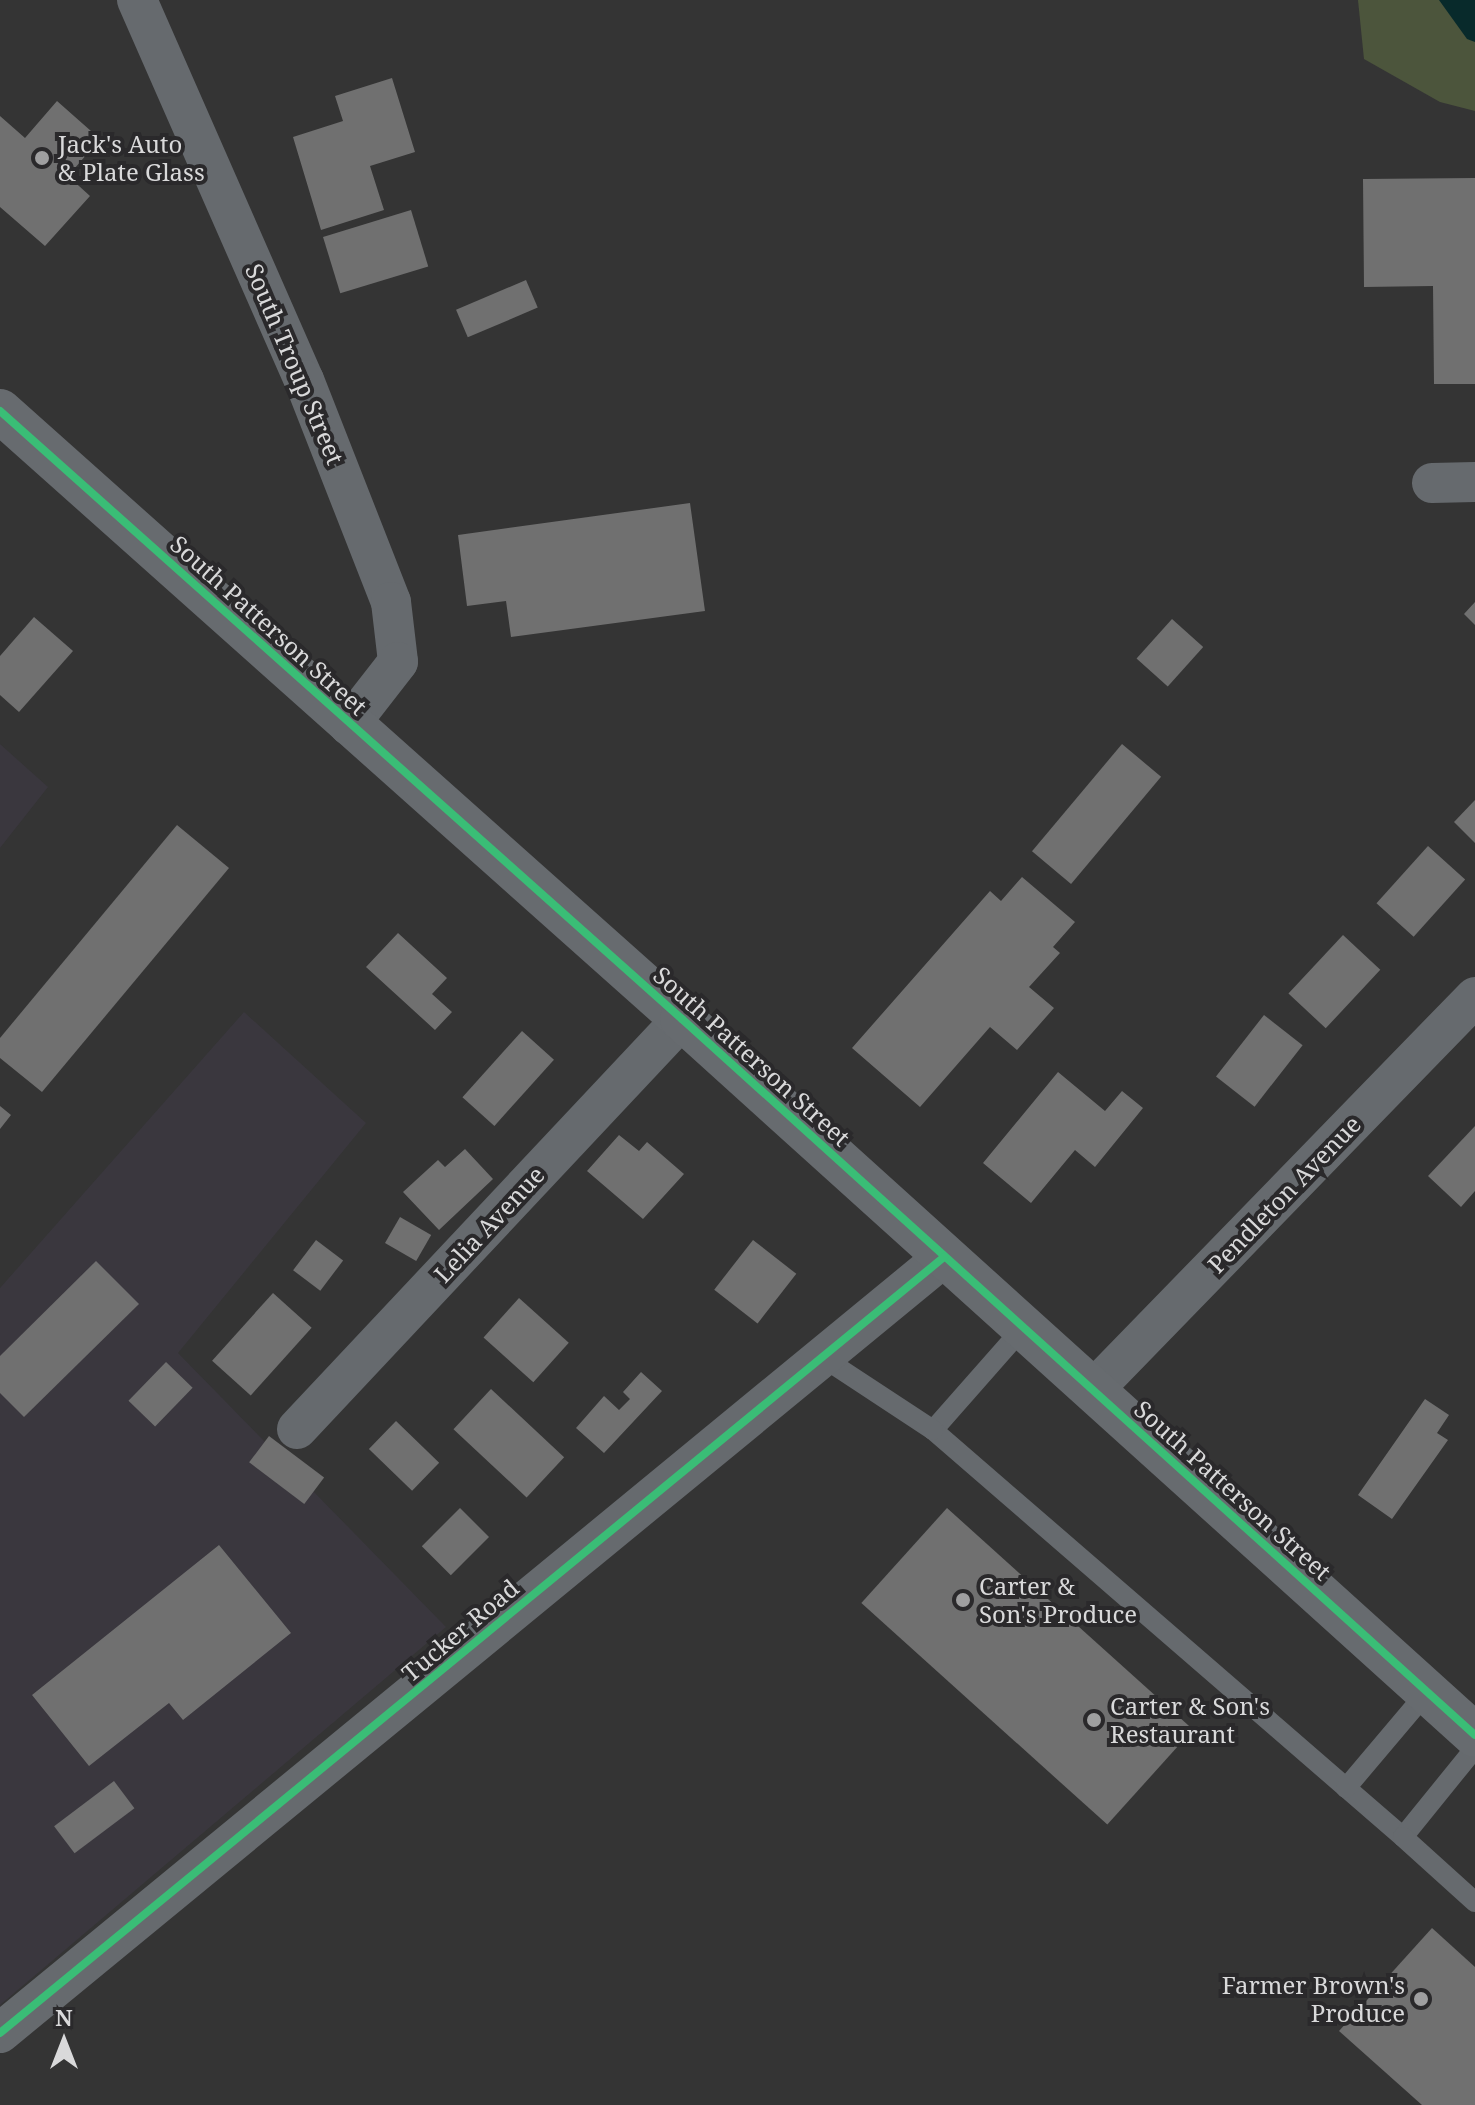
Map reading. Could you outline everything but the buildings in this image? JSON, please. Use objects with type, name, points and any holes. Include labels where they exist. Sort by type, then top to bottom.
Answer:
[{"type":"main road","name":"South Patterson Street","points":[[0,411],[682,1019],[1475,1735]]},
{"type":"street","name":"South Troup Street","points":[[137,0],[304,380],[391,602],[398,662],[349,725]]},
{"type":"street","points":[[1432,483],[1475,482]]},
{"type":"street","name":"Pendleton Avenue","points":[[1093,1390],[1475,997]]},
{"type":"street","name":"Lelia Avenue","points":[[297,1429],[682,1019]]},
{"type":"street","name":"Tucker Road","points":[[0,2033],[944,1257]]},
{"type":"lane","points":[[933,1430],[1023,1328]]},
{"type":"lane","points":[[822,1357],[933,1430],[1475,1902]]},
{"type":"lane","points":[[1346,1788],[1427,1692]]},
{"type":"lane","points":[[1403,1837],[1475,1748]]},
{"type":"shaded area","points":[[0,744],[48,787],[0,848]]},
{"type":"shaded area","points":[[244,1012],[366,1123],[178,1353],[446,1627],[0,2005],[0,1288]]},
{"type":"green space","points":[[1358,0],[1475,0],[1475,111],[1440,102],[1364,59]]},
{"type":"water","points":[[1439,0],[1475,0],[1475,42],[1467,39]]},
{"type":"cycle path","points":[[0,411],[682,1019],[1475,1735]]},
{"type":"cycle path","points":[[0,2033],[944,1257]]},
{"type":"place","name":"Jack's Auto & Plate Glass","points":[[42,158]]},
{"type":"place","name":"Carter & Son's Produce","points":[[963,1600]]},
{"type":"place","name":"Carter & Son's Restaurant","points":[[1094,1720]]},
{"type":"place","name":"Farmer Brown's Produce","points":[[1421,1999]]}]
